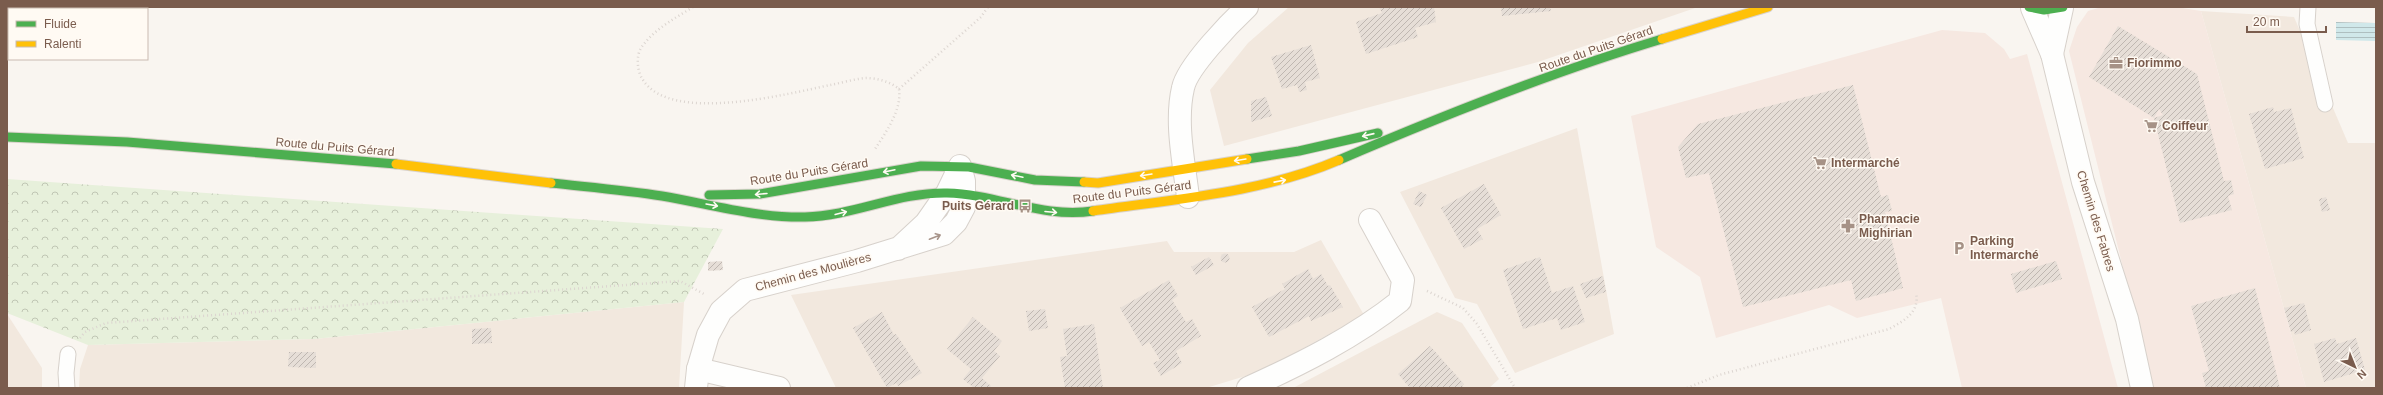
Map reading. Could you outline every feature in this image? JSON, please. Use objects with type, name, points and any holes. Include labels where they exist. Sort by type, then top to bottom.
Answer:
[{"type":"main road","name":"Route du Puits Gérard","points":[[7,137],[127,142],[394,164],[660,196],[761,214],[804,217],[835,215],[908,196],[956,194],[986,197],[1044,211],[1081,213],[1188,197],[1286,180],[1328,166],[1433,120],[1628,49],[1768,7]]},
{"type":"main road","points":[[2030,8],[2044,10],[2062,7]]},
{"type":"main road","name":"Route du Puits Gérard","points":[[660,196],[760,194],[857,178],[906,168],[960,166],[1058,183],[1098,183],[1299,151],[1433,120]]},
{"type":"street","points":[[1188,197],[1180,118],[1183,86],[1201,56],[1247,7]]},
{"type":"street","name":"Chemin des Fabres","points":[[2052,54],[2062,7]]},
{"type":"street","name":"Chemin des Fabres","points":[[2030,8],[2052,54],[2083,182],[2127,319],[2142,388]]},
{"type":"street","name":"Chemin des Moulières","points":[[697,378],[708,335],[721,311],[745,290],[898,249],[956,194],[960,166]]},
{"type":"street","points":[[1248,388],[1278,374],[1374,322],[1400,301],[1403,280],[1370,220]]},
{"type":"street","points":[[697,378],[779,388]]},
{"type":"lane","points":[[2308,7],[2307,24],[2325,104]]},
{"type":"lane","points":[[67,388],[66,373],[68,354]]},
{"type":"path","points":[[693,7],[649,37],[639,52],[641,77],[654,93],[692,103],[723,104],[866,78],[892,83],[899,89],[901,98],[889,128],[857,178]]},
{"type":"path","points":[[899,89],[981,17],[988,7]]},
{"type":"path","points":[[1403,280],[1463,308],[1477,324],[1515,388]]},
{"type":"path","points":[[68,354],[84,332],[106,323],[680,281],[708,296],[721,311]]},
{"type":"path","points":[[1688,388],[1719,375],[1890,329],[1906,320],[1913,312],[1918,300],[1916,293]]},
{"type":"shaded area","points":[[1289,7],[1698,7],[1538,62],[1224,146],[1210,90],[1248,43]]},
{"type":"shaded area","points":[[2102,7],[2176,7],[2201,11],[2306,388],[2153,388],[2069,51],[2077,27],[2088,11]]},
{"type":"shaded area","points":[[2201,11],[2294,17],[2348,143],[2376,143],[2376,388],[2306,388]]},
{"type":"shaded area","points":[[1942,30],[1985,33],[2004,49],[2010,59],[2027,54],[2118,388],[1962,388],[1941,298],[1857,318],[1829,305],[1716,338],[1700,277],[1656,247],[1631,116]]},
{"type":"shaded area","points":[[1577,128],[1614,334],[1515,373],[1477,304],[1455,298],[1400,192]]},
{"type":"shaded area","points":[[1321,240],[1364,315],[1262,371],[1206,388],[836,388],[791,295],[1167,241],[1174,252],[1294,252]]},
{"type":"shaded area","points":[[684,302],[679,388],[79,388],[80,369],[88,345],[314,339]]},
{"type":"shaded area","points":[[1437,312],[1462,323],[1499,379],[1489,388],[1293,388]]},
{"type":"shaded area","points":[[7,314],[42,368],[42,388],[7,388]]},
{"type":"green space","points":[[7,179],[723,229],[684,302],[314,339],[88,345],[7,313]]},
{"type":"water","points":[[2336,22],[2375,23],[2375,41],[2336,40]]},
{"type":"building","points":[[1379,7],[1434,7],[1436,22],[1415,28],[1418,37],[1366,54],[1356,22],[1382,13]]},
{"type":"building","points":[[1501,7],[1550,7],[1551,11],[1502,16]]},
{"type":"building","points":[[2118,26],[2197,74],[2224,181],[2231,180],[2234,194],[2228,196],[2232,210],[2180,223],[2154,118],[2089,77]],"holes":[[[2159,109],[2163,115],[2154,118]]]},
{"type":"building","points":[[1311,45],[1320,78],[1305,82],[1307,90],[1299,92],[1297,85],[1282,89],[1271,57]]},
{"type":"building","points":[[1853,85],[1881,197],[1888,195],[1892,211],[1885,212],[1903,288],[1856,301],[1851,280],[1743,307],[1709,173],[1686,178],[1678,147],[1698,124]]},
{"type":"building","points":[[1266,97],[1272,116],[1251,122],[1251,101]]},
{"type":"building","points":[[2273,107],[2274,112],[2291,108],[2304,158],[2265,169],[2249,114]]},
{"type":"building","points":[[1484,184],[1501,215],[1477,229],[1483,239],[1464,249],[1441,208]]},
{"type":"building","points":[[1419,191],[1427,195],[1421,207],[1413,204]]},
{"type":"building","points":[[2326,197],[2330,210],[2322,212],[2319,199]]},
{"type":"building","points":[[1223,254],[1227,254],[1229,258],[1227,262],[1223,262],[1221,260],[1221,256]]},
{"type":"building","points":[[1209,257],[1214,265],[1196,275],[1191,267]]},
{"type":"building","points":[[1540,257],[1552,293],[1573,286],[1585,322],[1561,330],[1557,318],[1523,329],[1503,270]]},
{"type":"building","points":[[722,261],[723,270],[708,271],[708,262]]},
{"type":"building","points":[[2056,261],[2062,279],[2016,293],[2011,274]]},
{"type":"building","points":[[1308,269],[1313,279],[1321,274],[1328,286],[1330,285],[1343,307],[1311,321],[1309,316],[1269,337],[1252,307],[1285,289],[1282,284]]},
{"type":"building","points":[[1603,276],[1606,292],[1586,298],[1580,284]]},
{"type":"building","points":[[1169,280],[1178,296],[1172,300],[1186,322],[1192,319],[1201,336],[1176,351],[1182,363],[1161,376],[1153,363],[1160,360],[1149,342],[1142,346],[1120,308]]},
{"type":"building","points":[[2255,288],[2280,388],[2206,388],[2202,373],[2209,371],[2191,306]]},
{"type":"building","points":[[2304,303],[2311,330],[2295,335],[2294,331],[2291,332],[2284,308]]},
{"type":"building","points":[[1045,309],[1048,328],[1029,331],[1026,311]]},
{"type":"building","points":[[882,312],[894,335],[896,334],[922,373],[898,386],[896,383],[887,388],[853,328]]},
{"type":"building","points":[[973,317],[1002,341],[994,351],[1000,356],[982,378],[991,386],[989,388],[974,388],[963,379],[971,369],[947,349]]},
{"type":"building","points":[[1094,324],[1103,388],[1065,388],[1060,357],[1067,356],[1063,329]]},
{"type":"building","points":[[491,328],[492,343],[472,344],[472,329]]},
{"type":"building","points":[[2335,338],[2337,344],[2356,338],[2365,370],[2324,382],[2314,344]]},
{"type":"building","points":[[1430,346],[1464,384],[1462,385],[1464,388],[1410,388],[1398,374]]},
{"type":"building","points":[[289,352],[316,352],[316,368],[288,367]]},
{"type":"traffic: fast","points":[[2029,7],[2044,10],[2063,7]]},
{"type":"traffic: fast","points":[[1339,160],[1418,127],[1539,80],[1662,39]]},
{"type":"traffic: fast","points":[[1247,159],[1299,151],[1378,133]]},
{"type":"traffic: fast","points":[[7,137],[127,142],[396,164]]},
{"type":"traffic: fast","points":[[709,195],[760,194],[921,166],[969,167],[1035,180],[1084,182]]},
{"type":"traffic: fast","points":[[551,183],[648,194],[751,213],[787,217],[823,216],[911,196],[947,193],[984,197],[1056,212],[1074,213],[1093,211]]},
{"type":"traffic: slow","points":[[1662,39],[1768,7]]},
{"type":"traffic: slow","points":[[1084,182],[1098,183],[1247,159]]},
{"type":"traffic: slow","points":[[1093,211],[1187,198],[1249,187],[1280,180],[1339,160]]},
{"type":"traffic: slow","points":[[396,164],[551,183]]},
{"type":"place","name":"Fiorimmo","points":[[2116,63]]},
{"type":"place","name":"Coiffeur","points":[[2151,126]]},
{"type":"place","name":"Intermarché","points":[[1820,163]]},
{"type":"place","name":"Puits Gérard","points":[[1025,206]]},
{"type":"place","name":"Pharmacie Mighirian","points":[[1848,226]]},
{"type":"place","name":"Parking Intermarché","points":[[1959,248]]}]
